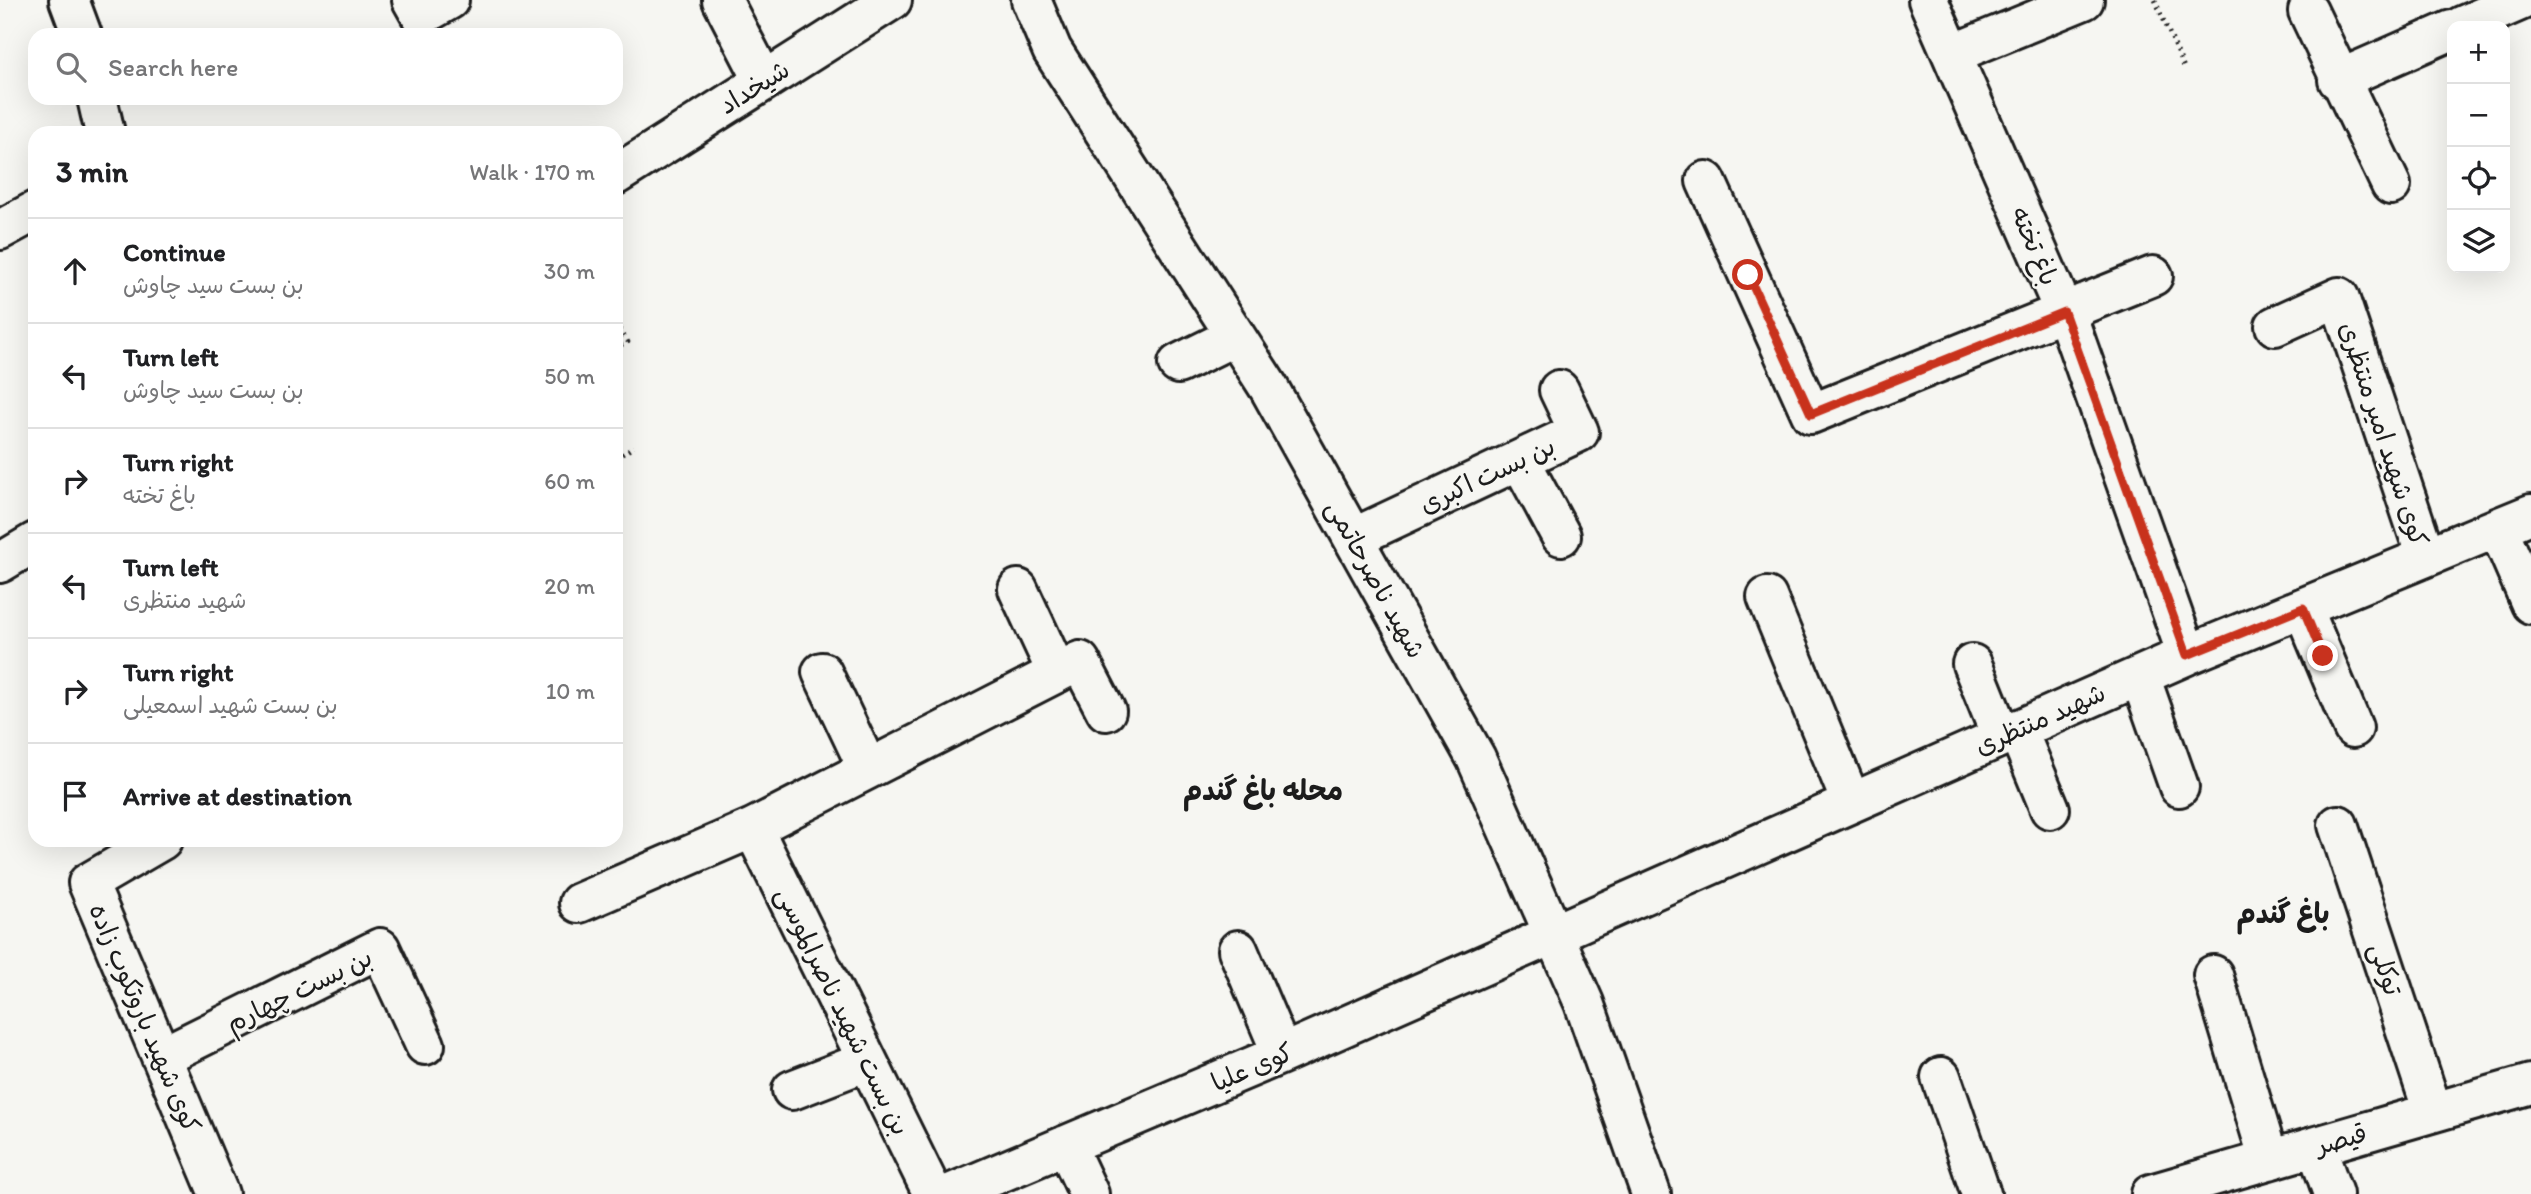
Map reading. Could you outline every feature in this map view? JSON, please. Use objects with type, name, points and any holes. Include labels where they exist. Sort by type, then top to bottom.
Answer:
[{"type":"street","points":[[68,0],[79,28]]},
{"type":"street","points":[[412,0],[421,16],[449,0]]},
{"type":"street","points":[[722,0],[764,81]]},
{"type":"street","name":"شیخداد","points":[[623,171],[892,0]]},
{"type":"street","name":"شهید ناصرحاتمی","points":[[1031,0],[1052,50],[1269,388],[1476,758],[1584,1003],[1651,1194]]},
{"type":"street","name":"باغ تخته","points":[[1928,0],[2064,312],[2187,655]]},
{"type":"street","points":[[1952,54],[2084,0]]},
{"type":"street","points":[[2474,21],[2522,0]]},
{"type":"street","points":[[2308,10],[2338,80],[2391,185]]},
{"type":"street","points":[[2338,80],[2447,32]]},
{"type":"street","points":[[99,105],[103,126]]},
{"type":"street","points":[[1706,181],[1811,414],[2152,276]]},
{"type":"street","points":[[0,230],[28,215]]},
{"type":"street","name":"کوی شهید امیر منتظری","points":[[2275,326],[2339,297],[2426,557]]},
{"type":"street","points":[[1178,364],[1235,336]]},
{"type":"street","name":"بن بست اکبری","points":[[1353,538],[1579,432],[1559,390]]},
{"type":"street","points":[[1520,460],[1560,536]]},
{"type":"street","points":[[2515,521],[2531,604]]},
{"type":"street","name":"شهید منتظری","points":[[1552,933],[2187,655],[2515,521]]},
{"type":"street","points":[[0,563],[28,547]]},
{"type":"street","points":[[1018,589],[1057,673]]},
{"type":"street","points":[[1768,597],[1851,802]]},
{"type":"street","points":[[2303,608],[2353,729]]},
{"type":"street","points":[[579,903],[753,828],[1080,661],[1106,711]]},
{"type":"street","points":[[1972,664],[2050,809]]},
{"type":"street","points":[[822,672],[868,769]]},
{"type":"street","points":[[2140,676],[2179,787]]},
{"type":"street","name":"توکلی","points":[[2338,825],[2433,1112]]},
{"type":"street","name":"بن بست شهید ناصرالموسی","points":[[753,828],[933,1194]]},
{"type":"street","name":"کوی شهید باروتکوب زاده","points":[[150,847],[88,883],[219,1194]]},
{"type":"street","name":"کوی علیا","points":[[950,1194],[1282,1054],[1552,933]]},
{"type":"street","name":"بن بست چهارم","points":[[162,1057],[380,948],[425,1045]]},
{"type":"street","points":[[1238,950],[1282,1054]]},
{"type":"street","points":[[2213,975],[2269,1160]]},
{"type":"street","points":[[792,1090],[867,1061]]},
{"type":"street","points":[[1941,1077],[1981,1194]]},
{"type":"street","name":"قیصر","points":[[2151,1194],[2531,1084]]},
{"type":"street","points":[[1066,1145],[1089,1194]]},
{"type":"street","points":[[2316,1146],[2333,1194]]},
{"type":"path","points":[[2155,0],[2183,67]]},
{"type":"path","points":[[623,454],[634,447]]},
{"type":"district","name":"محله باغ گندم","points":[[1263,790]]},
{"type":"district","name":"باغ گندم","points":[[2283,913]]},
{"type":"route","points":[[1748,275],[1811,414],[2064,312],[2187,655],[2303,608],[2323,656]]}]
